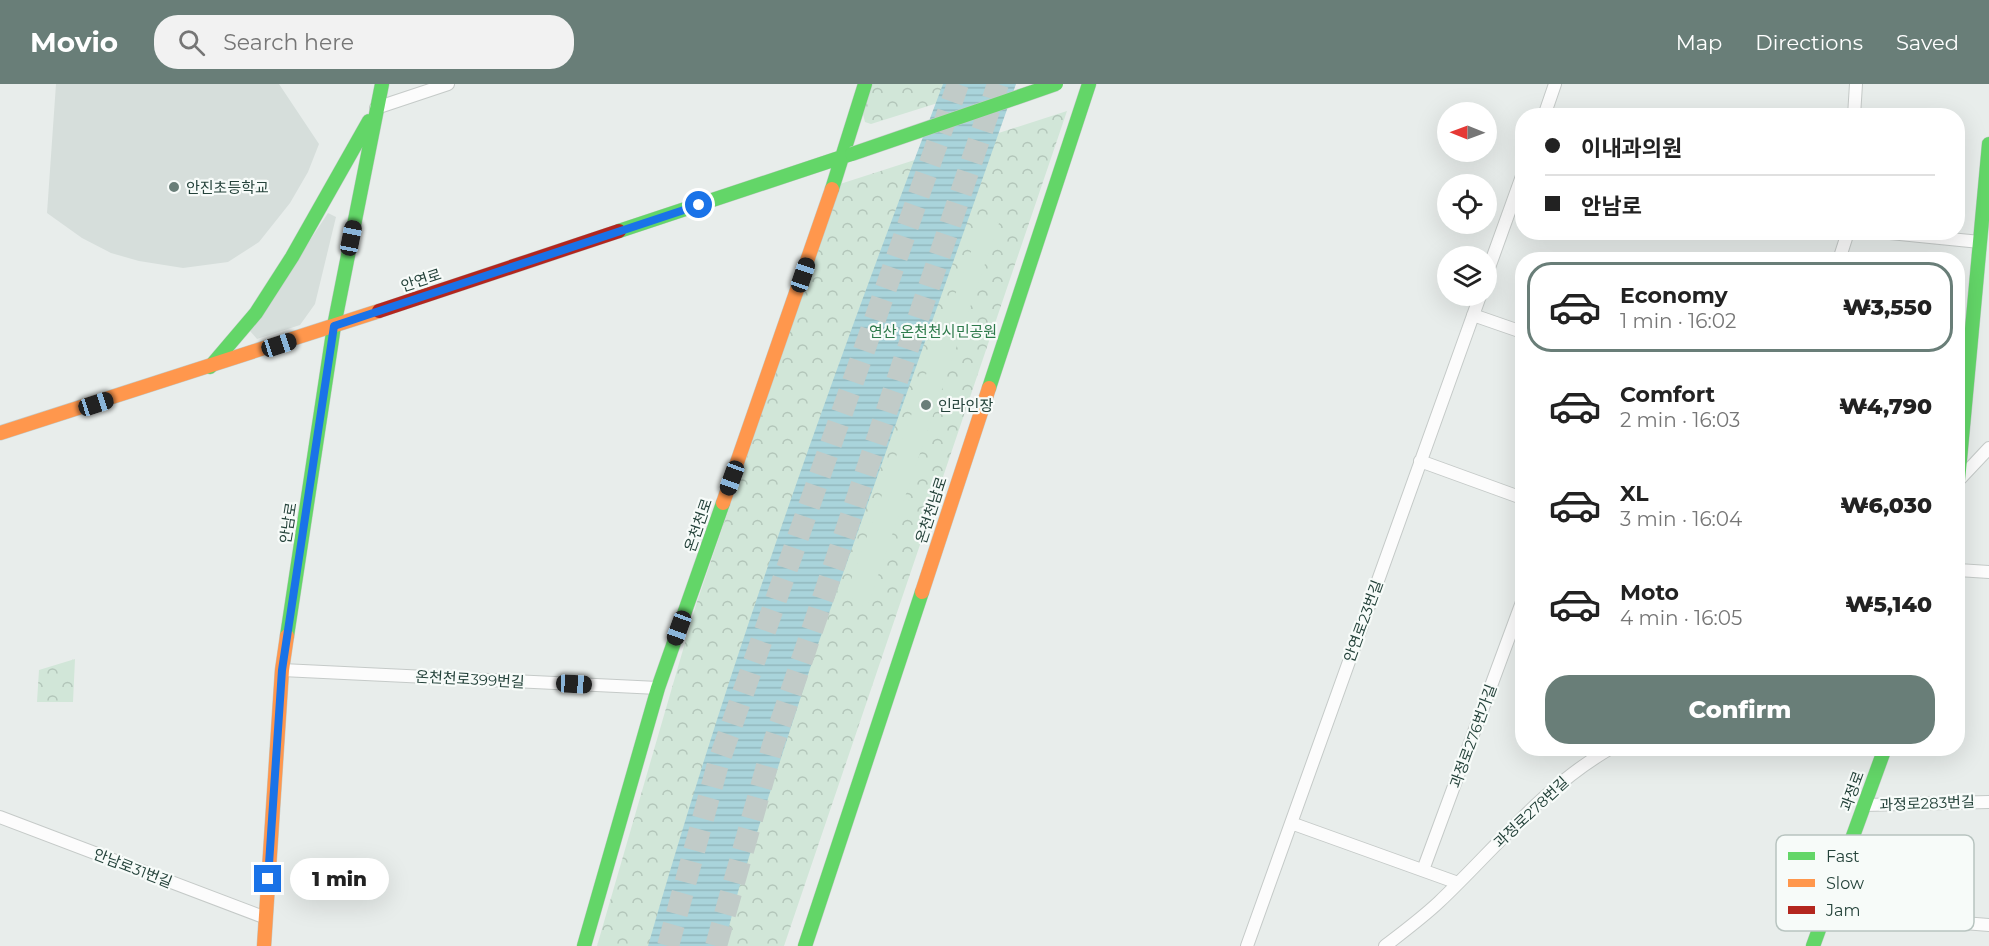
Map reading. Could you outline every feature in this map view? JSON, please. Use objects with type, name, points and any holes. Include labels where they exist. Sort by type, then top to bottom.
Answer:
[{"type":"street","name":"안남로","points":[[264,946],[282,670],[334,326],[382,84]]},
{"type":"street","points":[[376,108],[448,84]]},
{"type":"street","name":"온천천로","points":[[584,946],[658,688],[847,156],[865,84]]},
{"type":"street","name":"안연로","points":[[0,433],[209,368],[847,156],[1056,84]]},
{"type":"street","name":"온천천남로","points":[[805,946],[1089,84]]},
{"type":"street","points":[[1547,108],[1556,84]]},
{"type":"street","points":[[1854,108],[1856,84]]},
{"type":"street","name":"안남로","points":[[209,368],[256,313],[292,257],[376,108]]},
{"type":"street","points":[[1965,405],[1989,144]]},
{"type":"street","points":[[1497,250],[1515,208]]},
{"type":"street","points":[[1960,240],[1980,242]]},
{"type":"street","name":"안연로23번길","points":[[1247,946],[1476,306]]},
{"type":"street","points":[[1473,315],[1515,330]]},
{"type":"street","points":[[1965,474],[1989,448]]},
{"type":"street","points":[[1420,461],[1515,495]]},
{"type":"street","points":[[1965,570],[1989,572]]},
{"type":"street","name":"과정로276번가길","points":[[1423,870],[1515,621]]},
{"type":"street","name":"온천천로399번길","points":[[282,670],[658,688]]},
{"type":"street","name":"과정로278번길","points":[[1385,946],[1437,904],[1550,791],[1598,756]]},
{"type":"street","name":"과정로","points":[[1853,835],[1882,756]]},
{"type":"street","name":"과정로283번길","points":[[1864,805],[1989,802]]},
{"type":"street","name":"안남로31번길","points":[[0,817],[266,918]]},
{"type":"street","points":[[1291,823],[1458,883]]},
{"type":"street","points":[[1974,924],[1989,925]]},
{"type":"street","name":"과정로","points":[[1813,946],[1819,931]]},
{"type":"shaded area","name":"안진초등학교","points":[[56,84],[279,84],[319,144],[308,172],[290,203],[259,242],[228,262],[183,268],[139,261],[111,253],[82,238],[47,213]]},
{"type":"shaded area","points":[[328,213],[336,217],[315,304],[300,325],[257,339],[250,331]]},
{"type":"green space","points":[[872,84],[998,84],[871,124],[865,122],[863,114]]},
{"type":"green space","name":"연산 온천천시민공원","points":[[1067,111],[784,946],[597,946],[696,605],[840,184]]},
{"type":"green space","name":"인라인장","points":[[984,216],[999,223],[868,605],[856,607],[848,588]]},
{"type":"green space","points":[[75,659],[73,702],[37,702],[39,670]]},
{"type":"water","points":[[943,84],[1016,84],[816,650],[739,888],[724,946],[648,946],[714,728],[786,512]]},
{"type":"tunnel","points":[[668,946],[718,764],[958,84]]},
{"type":"tunnel","points":[[716,946],[773,745],[998,84]]},
{"type":"traffic: fast","points":[[287,636],[334,326],[382,84]]},
{"type":"traffic: fast","points":[[832,189],[865,84]]},
{"type":"traffic: fast","points":[[852,154],[1056,84]]},
{"type":"traffic: fast","points":[[989,388],[1089,84]]},
{"type":"traffic: fast","points":[[210,367],[256,313],[292,257],[369,121]]},
{"type":"traffic: fast","points":[[1965,405],[1989,144]]},
{"type":"traffic: fast","points":[[619,231],[851,154]]},
{"type":"traffic: fast","points":[[584,946],[658,688],[723,503]]},
{"type":"traffic: fast","points":[[805,946],[922,592]]},
{"type":"traffic: fast","points":[[1853,835],[1882,756]]},
{"type":"traffic: fast","points":[[1813,946],[1818,931]]},
{"type":"traffic: slow","points":[[723,503],[832,189]]},
{"type":"traffic: slow","points":[[0,433],[379,311]]},
{"type":"traffic: slow","points":[[922,592],[989,388]]},
{"type":"traffic: slow","points":[[264,946],[282,670],[287,636]]},
{"type":"traffic: jam","points":[[379,311],[619,231]]},
{"type":"place","name":"안진초등학교","points":[[174,187]]},
{"type":"place","name":"인라인장","points":[[926,405]]},
{"type":"route","points":[[268,879],[282,670],[334,326],[699,205]]}]
